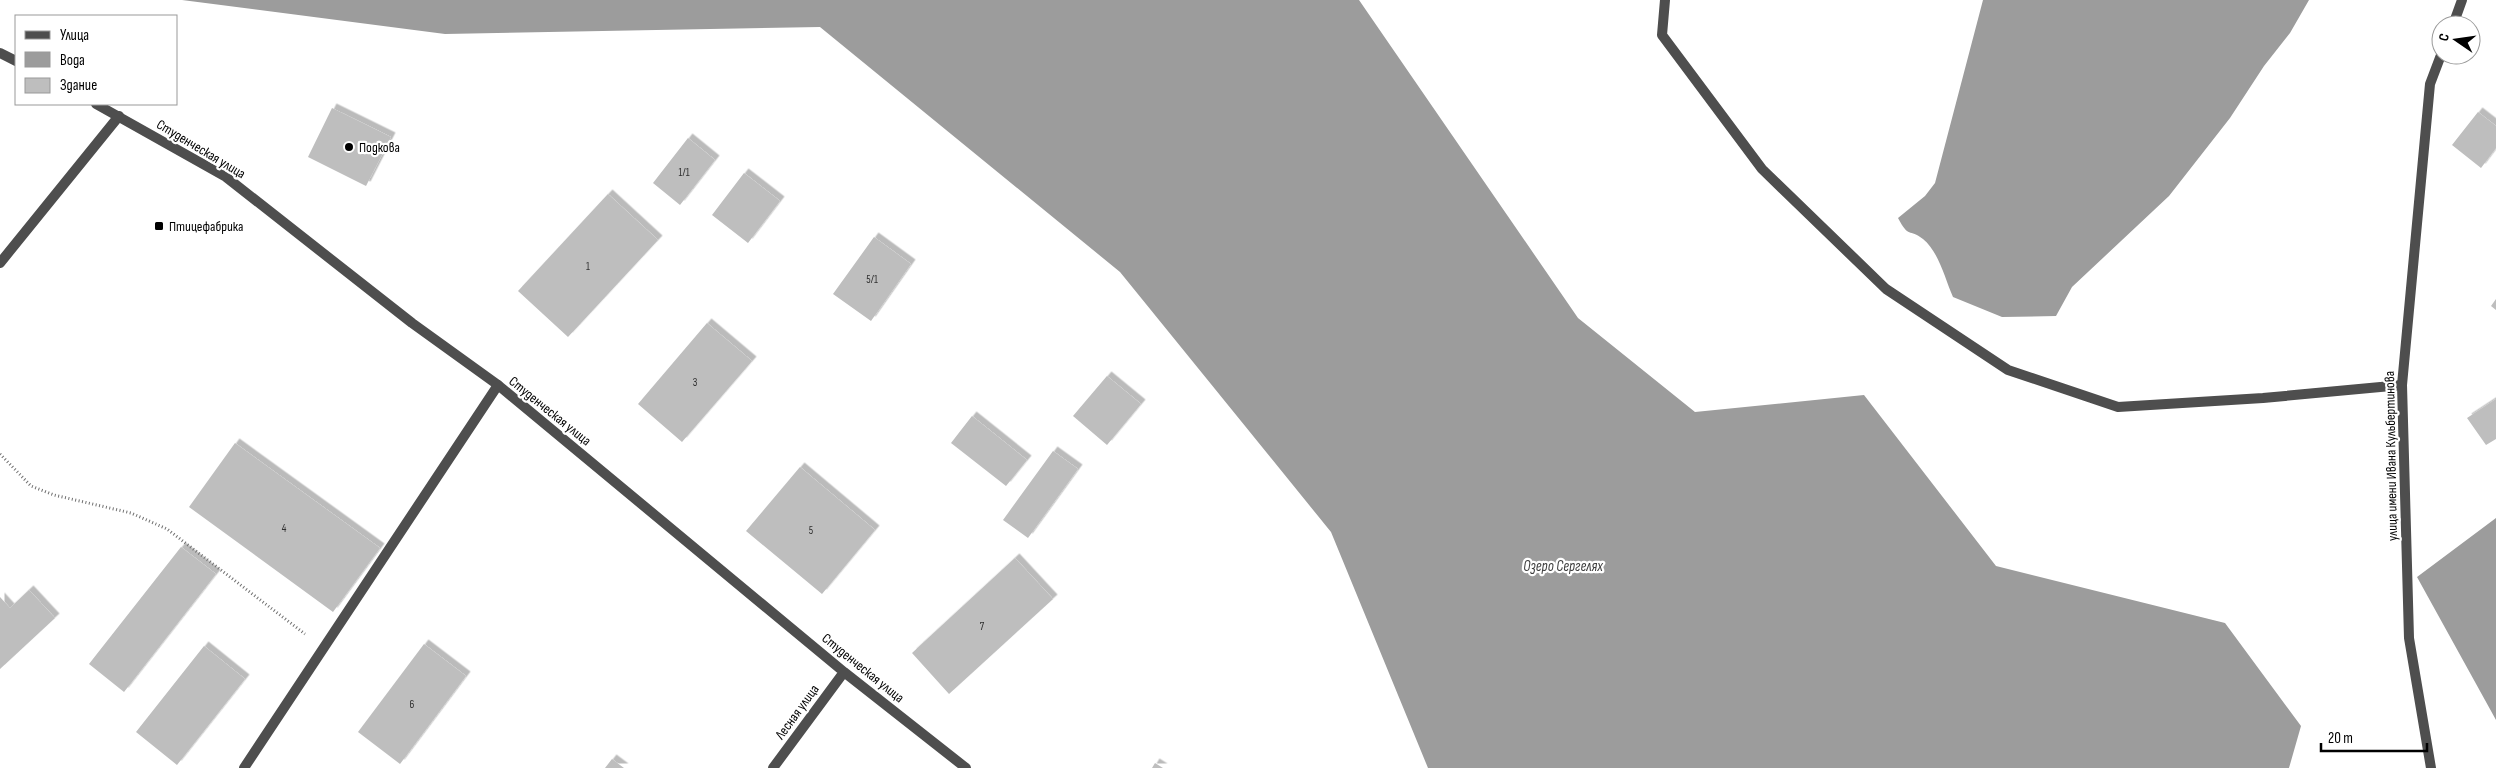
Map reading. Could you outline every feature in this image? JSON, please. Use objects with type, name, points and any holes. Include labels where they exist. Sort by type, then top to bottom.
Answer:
[{"type":"street","points":[[1665,0],[1662,35],[1762,169],[1886,289],[2008,370],[2118,407],[2263,398],[2402,385]]},
{"type":"street","points":[[2457,15],[2462,0]]},
{"type":"street","points":[[0,53],[15,60]]},
{"type":"street","name":"улица имени Ивана Кульбертинова","points":[[2431,768],[2409,638],[2402,385],[2430,84],[2437,65]]},
{"type":"street","name":"Студенческая улица","points":[[98,105],[226,177],[412,323],[498,386],[844,672],[966,768]]},
{"type":"street","points":[[0,263],[119,116]]},
{"type":"street","points":[[244,768],[498,386]]},
{"type":"street","name":"Лесная улица","points":[[773,768],[844,672]]},
{"type":"path","points":[[0,454],[31,486],[54,495],[131,513],[166,529],[324,648]]},
{"type":"water","name":"Озеро Сергелях","points":[[182,0],[1359,0],[1578,318],[1695,412],[1864,395],[1996,566],[2225,623],[2301,726],[2289,768],[1428,768],[1331,532],[1120,272],[820,27],[445,34]]},
{"type":"water","points":[[1983,0],[2309,0],[2290,33],[2264,66],[2230,118],[2169,196],[2072,287],[2056,316],[2002,317],[1953,297],[1941,266],[1929,244],[1907,231],[1898,218],[1925,196],[1935,183]]},
{"type":"water","points":[[2496,518],[2496,720],[2417,577]]},
{"type":"building","name":"Подкова","points":[[332,108],[391,137],[366,186],[308,157]]},
{"type":"building","points":[[2478,112],[2496,126],[2496,148],[2481,168],[2452,145]]},
{"type":"building","points":[[688,138],[715,160],[680,205],[653,183]]},
{"type":"building","points":[[744,173],[780,201],[748,243],[712,215]]},
{"type":"building","points":[[608,194],[658,240],[568,337],[518,291]]},
{"type":"building","points":[[874,237],[911,264],[871,321],[833,294]]},
{"type":"building","points":[[2496,299],[2496,310],[2491,306]]},
{"type":"building","points":[[707,323],[752,361],[682,442],[638,404]]},
{"type":"building","points":[[1107,376],[1141,404],[1107,445],[1073,416]]},
{"type":"building","points":[[2496,399],[2496,439],[2486,445],[2467,418]]},
{"type":"building","points":[[972,416],[1027,460],[1006,486],[951,443]]},
{"type":"building","points":[[235,443],[380,548],[333,612],[189,507]]},
{"type":"building","points":[[1053,451],[1078,469],[1028,538],[1003,520]]},
{"type":"building","points":[[800,467],[875,530],[822,594],[746,531]]},
{"type":"building","points":[[181,547],[216,574],[124,692],[89,664]]},
{"type":"building","points":[[1015,558],[1053,599],[949,694],[912,653]]},
{"type":"building","points":[[29,590],[55,618],[0,669],[0,597],[10,608]]},
{"type":"building","points":[[424,644],[466,676],[400,764],[358,732]]},
{"type":"building","points":[[204,646],[245,679],[177,765],[136,732]]},
{"type":"building","points":[[612,759],[624,768],[605,768]]},
{"type":"building","points":[[1155,763],[1163,768],[1152,768]]},
{"type":"place","name":"Подкова","points":[[349,147]]},
{"type":"place","name":"Птицефабрика","points":[[159,226]]}]
